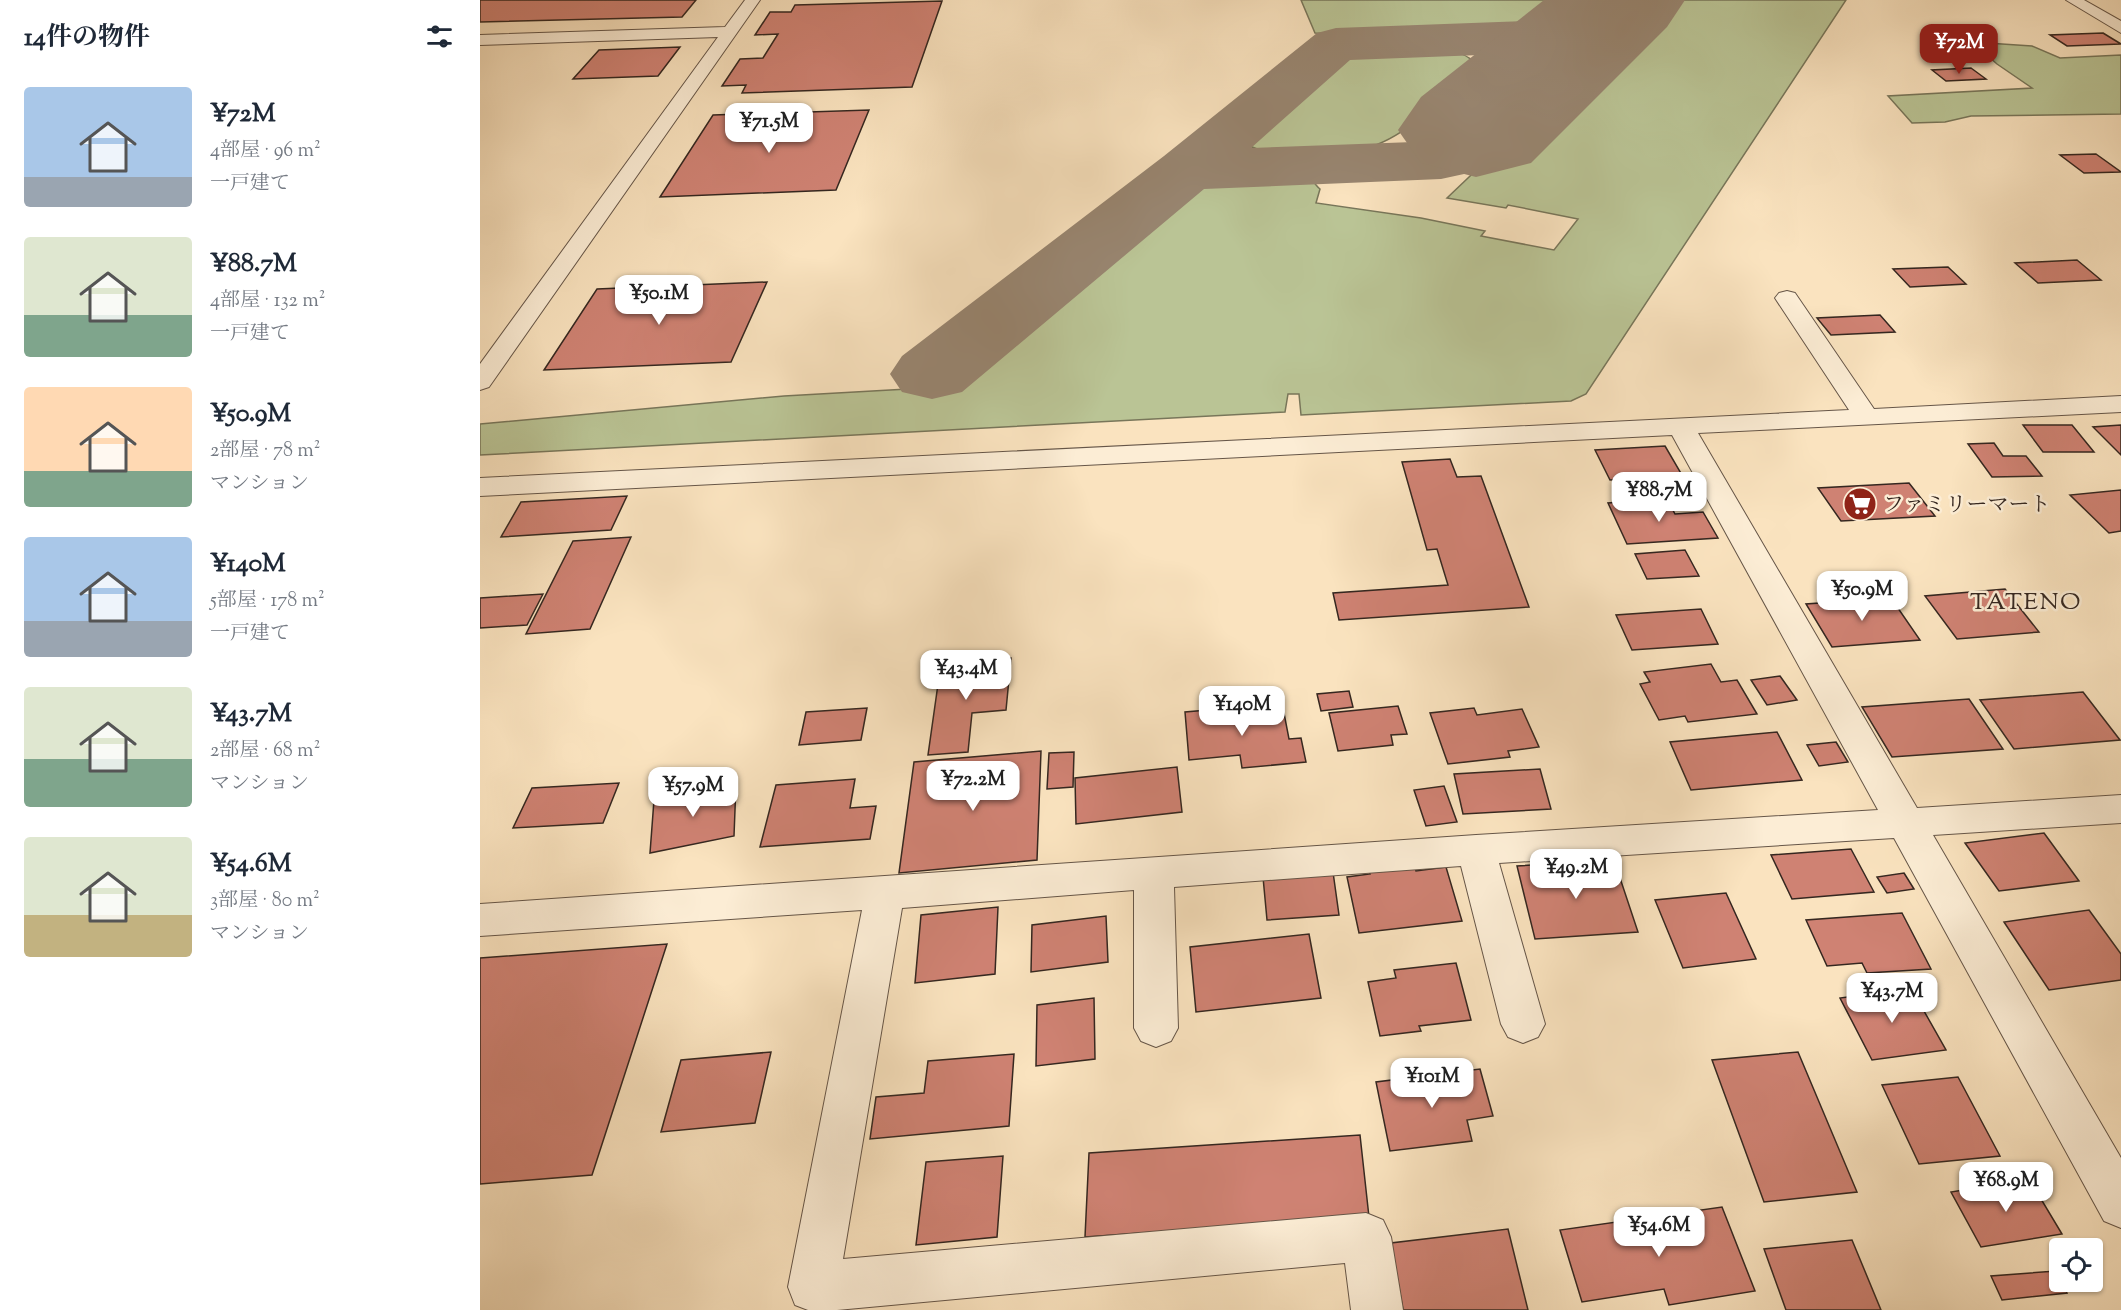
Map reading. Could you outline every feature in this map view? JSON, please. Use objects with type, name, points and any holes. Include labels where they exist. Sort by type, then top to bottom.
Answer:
[{"type":"street","points":[[480,382],[753,0]]},
{"type":"street","points":[[2073,0],[2121,28]]},
{"type":"street","points":[[480,40],[729,32]]},
{"type":"street","points":[[1787,298],[1867,417]]},
{"type":"street","points":[[480,487],[2121,404]]},
{"type":"street","points":[[1680,425],[2121,1204]]},
{"type":"street","points":[[480,920],[1476,850],[2121,809]]},
{"type":"street","points":[[1476,850],[1523,1024]]},
{"type":"street","points":[[1154,874],[1156,1028]]},
{"type":"street","points":[[885,893],[813,1287],[1366,1237],[1377,1310]]},
{"type":"green space","points":[[1301,0],[1563,0],[1536,22],[1513,29],[1351,35],[1315,33]]},
{"type":"green space","points":[[1655,0],[1846,0],[1586,394],[1571,401],[1301,415],[1299,394],[1288,394],[1285,412],[480,455],[480,424],[784,396],[943,387],[1163,202],[1194,186],[1215,180],[1260,176],[1305,179],[1313,182],[1320,189],[1316,203],[1421,218],[1485,231],[1481,236],[1554,250],[1578,219],[1508,205],[1506,208],[1447,198]]},
{"type":"green space","points":[[1972,42],[2032,46],[2060,58],[2121,55],[2121,114],[1971,116],[1945,122],[1912,123],[1888,96],[2032,88],[1997,64]]},
{"type":"green space","points":[[1422,48],[1452,51],[1467,56],[1476,66],[1474,72],[1421,118],[1391,138],[1361,149],[1339,151],[1272,152],[1244,143],[1244,134],[1333,59],[1368,51]]},
{"type":"building","points":[[480,0],[696,0],[682,17],[480,22]]},
{"type":"building","points":[[942,1],[912,87],[742,93],[746,85],[722,86],[740,59],[763,58],[778,34],[755,35],[770,12],[791,12],[795,5]]},
{"type":"building","points":[[2103,33],[2121,44],[2067,46],[2050,35]]},
{"type":"building","points":[[680,47],[658,76],[573,79],[599,50]]},
{"type":"building","points":[[1971,68],[1986,79],[1946,81],[1932,70]]},
{"type":"building","points":[[869,110],[836,190],[660,197],[713,115]]},
{"type":"building","points":[[2096,154],[2121,172],[2084,173],[2060,155]]},
{"type":"building","points":[[2077,260],[2101,280],[2038,283],[2015,263]]},
{"type":"building","points":[[1948,267],[1966,284],[1910,287],[1893,269]]},
{"type":"building","points":[[767,282],[731,362],[544,370],[597,289]]},
{"type":"building","points":[[1880,315],[1895,332],[1831,335],[1817,318]]},
{"type":"building","points":[[2023,425],[2072,425],[2094,452],[2043,452]]},
{"type":"building","points":[[2121,425],[2121,455],[2093,427]]},
{"type":"building","points":[[1994,443],[2003,456],[2026,456],[2042,476],[1992,477],[1968,444]]},
{"type":"building","points":[[1665,446],[1682,475],[1610,480],[1595,450]]},
{"type":"building","points":[[1450,459],[1457,477],[1481,476],[1529,607],[1339,620],[1333,593],[1448,585],[1437,549],[1427,550],[1402,462]]},
{"type":"building","points":[[1909,483],[1935,516],[1841,521],[1818,488]]},
{"type":"building","points":[[2121,490],[2121,531],[2109,533],[2070,495]]},
{"type":"building","points":[[627,496],[611,530],[501,537],[521,502]]},
{"type":"building","points":[[1667,499],[1675,514],[1703,512],[1718,538],[1627,544],[1608,503]]},
{"type":"building","points":[[631,537],[590,629],[526,634],[573,541]]},
{"type":"building","points":[[1685,550],[1699,576],[1647,579],[1635,554]]},
{"type":"building","points":[[2005,589],[2039,632],[1957,639],[1925,596]]},
{"type":"building","points":[[543,594],[527,625],[480,628],[480,598]]},
{"type":"building","points":[[1891,598],[1920,640],[1832,647],[1806,604]]},
{"type":"building","points":[[1701,609],[1718,644],[1632,650],[1616,615]]},
{"type":"building","points":[[1011,658],[1006,710],[972,713],[968,752],[928,755],[941,663]]},
{"type":"building","points":[[1711,664],[1721,682],[1737,680],[1757,714],[1688,722],[1685,716],[1659,720],[1640,684],[1650,682],[1644,672]]},
{"type":"building","points":[[1780,676],[1797,700],[1767,705],[1751,680]]},
{"type":"building","points":[[1349,691],[1353,707],[1321,711],[1317,694]]},
{"type":"building","points":[[2083,692],[2120,740],[2014,749],[1980,700]]},
{"type":"building","points":[[1969,699],[2003,749],[1892,757],[1862,707]]},
{"type":"building","points":[[1266,705],[1268,715],[1284,713],[1289,739],[1301,738],[1306,762],[1242,768],[1240,755],[1189,760],[1185,712]]},
{"type":"building","points":[[1398,706],[1407,734],[1391,735],[1393,745],[1338,751],[1329,713]]},
{"type":"building","points":[[867,708],[861,740],[799,745],[806,712]]},
{"type":"building","points":[[1474,708],[1477,715],[1522,709],[1539,747],[1508,751],[1510,757],[1448,764],[1430,713]]},
{"type":"building","points":[[1777,732],[1802,780],[1691,790],[1670,742]]},
{"type":"building","points":[[1836,742],[1848,762],[1819,766],[1807,745]]},
{"type":"building","points":[[1041,751],[1037,860],[899,873],[914,762]]},
{"type":"building","points":[[1074,752],[1073,787],[1047,789],[1049,753]]},
{"type":"building","points":[[1177,767],[1182,812],[1076,824],[1075,778]]},
{"type":"building","points":[[1540,769],[1551,809],[1463,814],[1454,774]]},
{"type":"building","points":[[855,779],[850,808],[876,806],[870,839],[760,847],[776,785]]},
{"type":"building","points":[[619,783],[603,823],[513,828],[532,788]]},
{"type":"building","points":[[736,784],[734,836],[650,853],[654,800]]},
{"type":"building","points":[[1444,786],[1457,822],[1426,826],[1414,790]]},
{"type":"building","points":[[2044,833],[2079,881],[1999,891],[1965,843]]},
{"type":"building","points":[[1851,849],[1874,892],[1792,899],[1771,855]]},
{"type":"building","points":[[1614,860],[1638,932],[1535,939],[1517,866]]},
{"type":"building","points":[[1414,864],[1416,871],[1446,867],[1462,921],[1359,933],[1347,877],[1370,874],[1368,869]]},
{"type":"building","points":[[1333,872],[1339,915],[1267,920],[1263,877]]},
{"type":"building","points":[[1904,873],[1914,889],[1887,893],[1877,877]]},
{"type":"building","points":[[1726,893],[1756,959],[1683,968],[1655,900]]},
{"type":"building","points":[[998,907],[995,974],[915,983],[921,915]]},
{"type":"building","points":[[2089,910],[2121,954],[2121,980],[2049,990],[2004,922]]},
{"type":"building","points":[[1902,913],[1931,969],[1867,973],[1862,963],[1827,966],[1806,920]]},
{"type":"building","points":[[1106,916],[1108,962],[1031,972],[1032,925]]},
{"type":"building","points":[[1309,934],[1321,998],[1196,1012],[1190,947]]},
{"type":"building","points":[[667,944],[592,1175],[480,1184],[480,958]]},
{"type":"building","points":[[1456,963],[1471,1020],[1419,1026],[1421,1031],[1380,1036],[1368,982],[1396,978],[1394,970]]},
{"type":"building","points":[[1911,988],[1946,1050],[1872,1060],[1840,998]]},
{"type":"building","points":[[1094,998],[1095,1059],[1036,1066],[1037,1005]]},
{"type":"building","points":[[771,1052],[755,1123],[661,1132],[681,1060]]},
{"type":"building","points":[[1798,1052],[1857,1192],[1764,1202],[1712,1060]]},
{"type":"building","points":[[1014,1054],[1009,1126],[870,1139],[876,1097],[924,1093],[928,1061]]},
{"type":"building","points":[[1480,1069],[1493,1116],[1467,1120],[1472,1141],[1390,1151],[1376,1082]]},
{"type":"building","points":[[1958,1077],[2000,1156],[1919,1164],[1882,1085]]},
{"type":"building","points":[[1360,1135],[1369,1217],[1085,1237],[1089,1153]]},
{"type":"building","points":[[1003,1156],[997,1237],[916,1245],[926,1162]]},
{"type":"building","points":[[2029,1179],[2062,1234],[1981,1247],[1951,1192]]},
{"type":"building","points":[[1722,1207],[1755,1291],[1669,1305],[1664,1289],[1582,1302],[1560,1230]]},
{"type":"building","points":[[1508,1229],[1528,1310],[1403,1310],[1391,1243]]},
{"type":"building","points":[[1852,1240],[1881,1310],[1786,1310],[1764,1249]]},
{"type":"building","points":[[2049,1272],[2049,1292],[2067,1293],[2002,1300],[1991,1276]]},
{"type":"taxiway","points":[[1187,170],[1336,44],[1582,35]]},
{"type":"taxiway","points":[[1187,170],[1441,160]]},
{"type":"taxiway","points":[[932,374],[1187,170]]},
{"type":"runway","points":[[1476,130],[1622,0]]},
{"type":"place","name":"ファミリーマート","points":[[1860,504]]},
{"type":"district","name":"TATENO","points":[[2026,601]]}]
